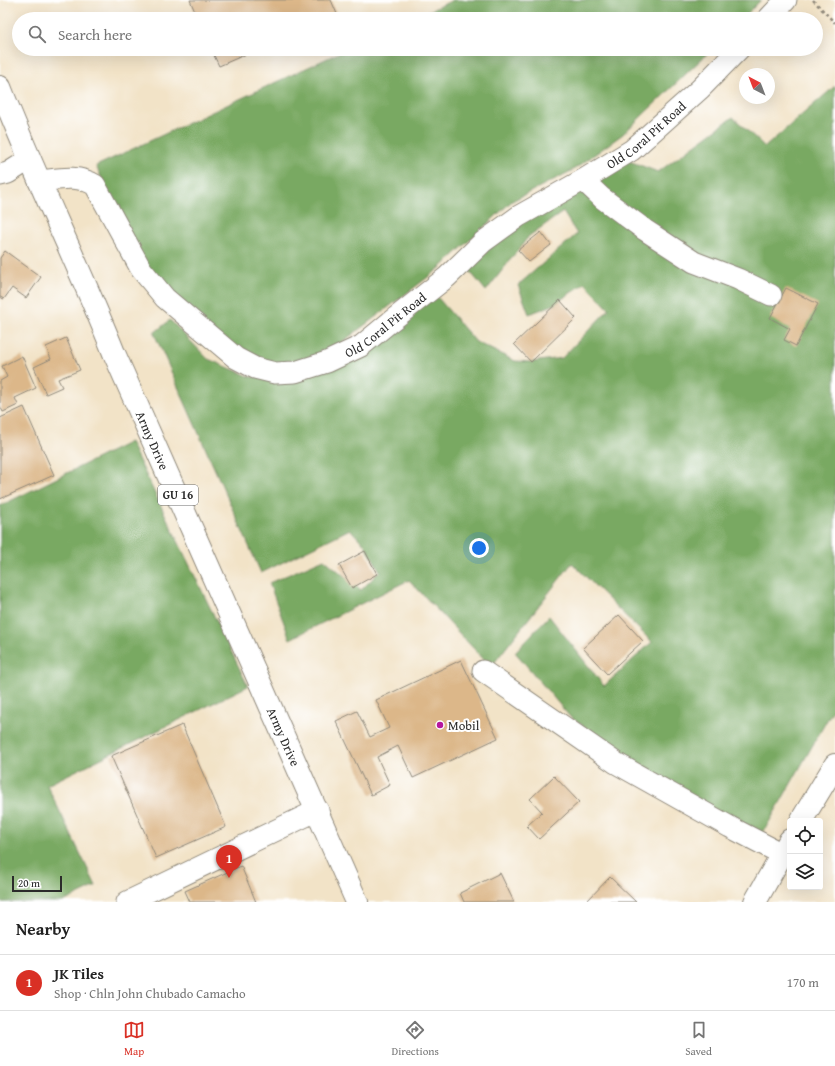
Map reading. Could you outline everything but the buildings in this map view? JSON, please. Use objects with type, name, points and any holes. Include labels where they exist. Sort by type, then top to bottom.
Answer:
[{"type":"main road","name":"Army Drive","points":[[0,87],[39,181],[89,291],[114,352],[358,902]]},
{"type":"main road","points":[[804,818],[835,765]]},
{"type":"main road","points":[[755,902],[786,847]]},
{"type":"street","points":[[775,12],[786,0]]},
{"type":"street","name":"Old Coral Pit Road","points":[[39,181],[72,178],[86,180],[95,185],[141,269],[165,298],[236,358],[255,368],[275,373],[295,372],[327,362],[361,346],[447,277],[482,242],[519,216],[632,150],[700,88],[731,56]]},
{"type":"street","points":[[0,175],[30,160]]},
{"type":"street","points":[[583,180],[602,198],[633,221],[694,262],[738,279],[770,295]]},
{"type":"street","points":[[484,671],[616,763],[730,827],[786,847]]},
{"type":"street","points":[[127,902],[318,810]]},
{"type":"path","points":[[813,0],[835,23]]},
{"type":"green space","points":[[453,0],[761,0],[749,12],[427,12]]},
{"type":"green space","points":[[332,56],[705,56],[623,134],[573,170],[512,201],[440,268],[353,334],[321,357],[271,369],[237,352],[139,264],[96,166]]},
{"type":"green space","points":[[835,86],[835,706],[760,838],[639,764],[570,717],[515,652],[549,616],[604,686],[652,642],[572,563],[491,667],[409,580],[290,639],[269,583],[324,559],[361,590],[380,571],[365,545],[350,529],[261,573],[154,333],[170,320],[208,359],[251,377],[303,377],[432,291],[476,342],[515,361],[531,362],[562,358],[609,309],[585,283],[553,305],[529,314],[518,285],[577,234],[563,212],[529,236],[486,291],[468,269],[511,228],[624,159],[658,172],[733,117],[765,147]]},
{"type":"green space","points":[[130,442],[248,686],[47,785],[96,886],[63,902],[0,902],[0,506]]},
{"type":"place","name":"Mobil","points":[[440,725]]},
{"type":"place","name":"JK Tiles","points":[[229,878]]}]
